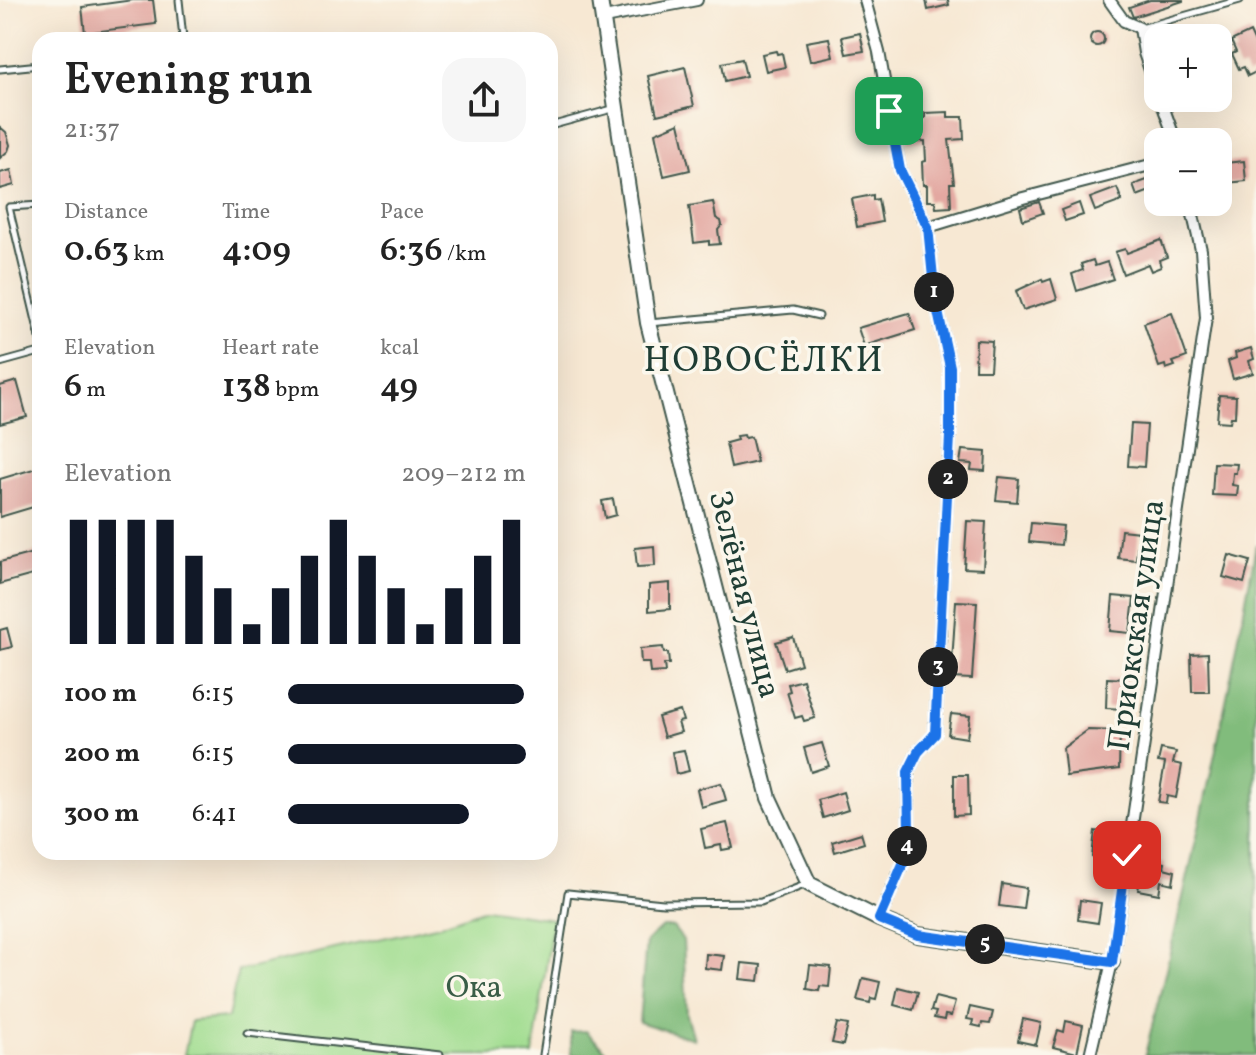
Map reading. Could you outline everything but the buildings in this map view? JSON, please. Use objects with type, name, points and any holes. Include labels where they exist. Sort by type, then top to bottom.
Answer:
[{"type":"street","name":"Зелёная улица","points":[[600,0],[648,323],[769,798],[809,884]]},
{"type":"street","points":[[604,18],[697,0]]},
{"type":"street","points":[[865,0],[879,52],[900,170],[928,227],[935,298],[950,367],[950,436],[935,734],[918,752],[908,772],[906,857],[879,919]]},
{"type":"street","points":[[1109,0],[1124,21],[1140,28],[1144,53]]},
{"type":"street","points":[[928,227],[1144,167]]},
{"type":"street","name":"Приокская улица","points":[[1090,1055],[1112,962],[1206,318],[1201,250],[1193,216]]},
{"type":"street","points":[[809,884],[918,935],[1112,962]]},
{"type":"lane","points":[[179,0],[182,32]]},
{"type":"lane","points":[[1140,28],[1240,0]]},
{"type":"lane","points":[[0,69],[32,66]]},
{"type":"lane","points":[[558,124],[617,108]]},
{"type":"lane","points":[[32,206],[9,207],[32,304]]},
{"type":"lane","points":[[648,323],[793,310],[819,316]]},
{"type":"lane","points":[[0,363],[32,354]]},
{"type":"lane","points":[[543,1055],[568,893],[663,903],[761,902],[809,884]]},
{"type":"lane","points":[[247,1033],[440,1055]]},
{"type":"green space","points":[[1256,544],[1256,1055],[1145,1055],[1205,801]]},
{"type":"green space","name":"Ока","points":[[485,909],[553,919],[533,1055],[184,1055],[191,1021],[228,1018],[238,971],[440,925]]},
{"type":"green space","points":[[662,927],[673,927],[683,940],[687,1015],[694,1039],[639,1022],[646,942]]},
{"type":"green space","points":[[586,1031],[614,1055],[571,1055],[571,1032]]},
{"type":"district","name":"НОВОСЁЛКИ","points":[[764,358]]},
{"type":"route","points":[[889,111],[900,170],[928,227],[935,298],[950,367],[950,436],[935,734],[918,752],[908,772],[906,857],[879,919],[918,935],[1112,962],[1127,855]]}]
